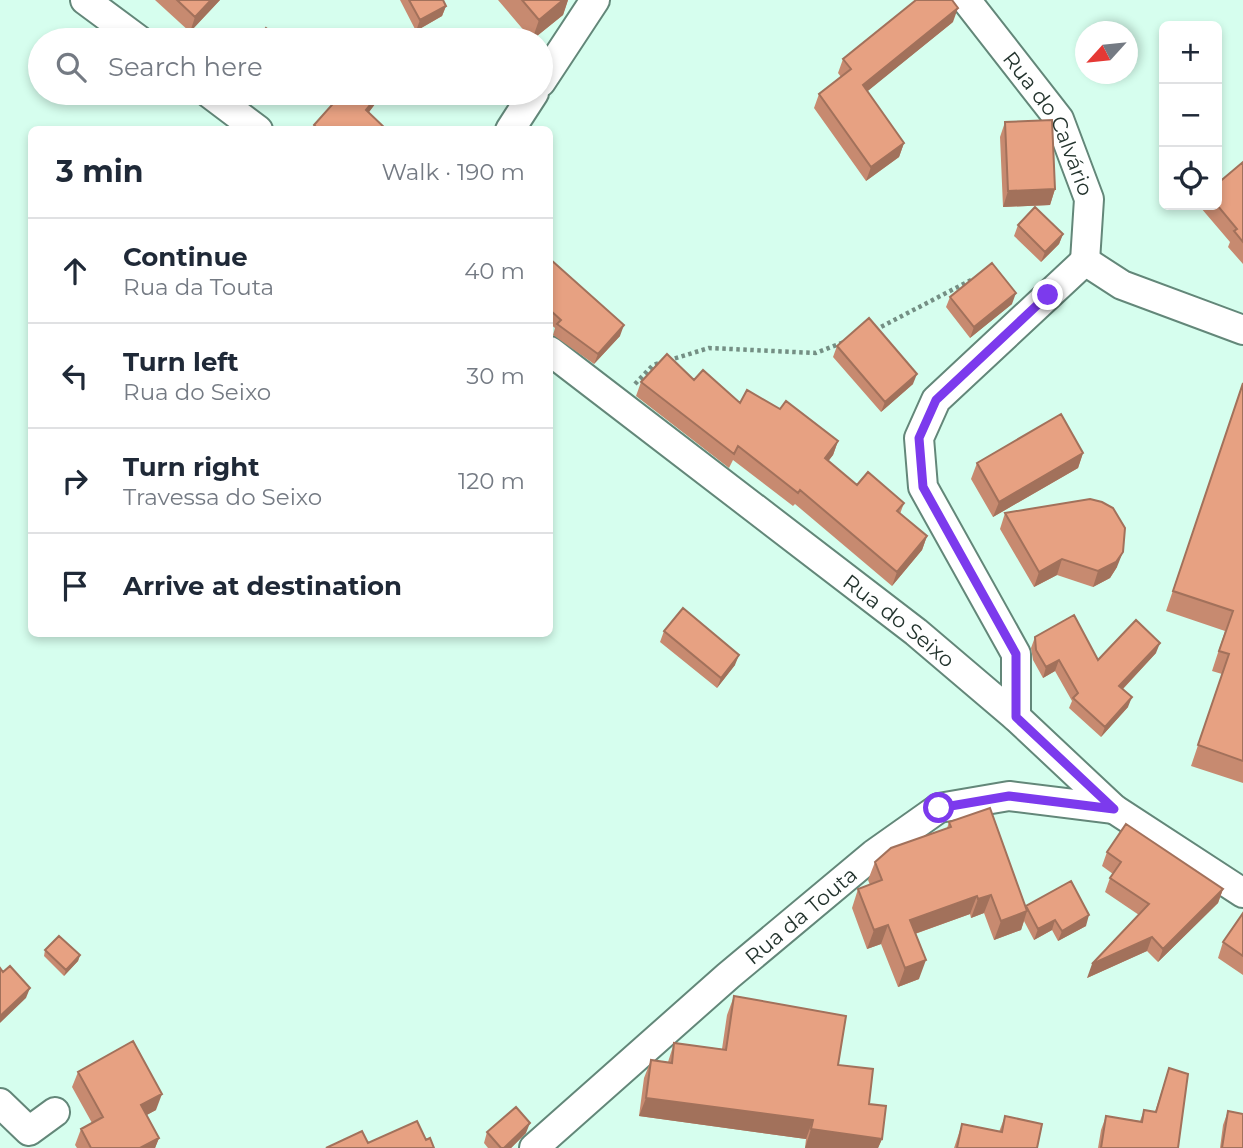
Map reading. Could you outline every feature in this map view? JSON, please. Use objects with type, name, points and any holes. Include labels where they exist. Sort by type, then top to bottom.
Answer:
[{"type":"street","points":[[85,0],[123,28]]},
{"type":"street","points":[[553,64],[595,0]]},
{"type":"street","name":"Rua do Calvário","points":[[966,0],[1059,119],[1089,199],[1085,261]]},
{"type":"street","points":[[225,105],[253,126]]},
{"type":"street","points":[[513,126],[526,105]]},
{"type":"street","points":[[1016,717],[1016,654],[923,487],[919,438],[936,400],[1085,261],[1122,285],[1243,330]]},
{"type":"street","name":"Rua do Seixo","points":[[553,353],[915,632],[1016,717],[1114,809],[1243,893]]},
{"type":"street","name":"Rua da Touta","points":[[534,1148],[749,959],[874,854],[939,808],[1009,796],[1114,809]]},
{"type":"street","points":[[0,1103],[29,1131],[55,1112]]},
{"type":"path","points":[[864,334],[976,278]]},
{"type":"path","points":[[618,403],[653,365],[709,348],[816,353],[852,339]]},
{"type":"building","points":[[177,0],[211,0],[195,17]]},
{"type":"building","points":[[409,0],[443,0],[446,6],[420,20]]},
{"type":"building","points":[[522,0],[563,0],[539,20]]},
{"type":"building","points":[[916,0],[952,0],[958,8],[863,85],[904,143],[871,167],[819,94],[851,69],[843,59]]},
{"type":"building","points":[[332,105],[370,105],[366,110],[383,126],[315,126]]},
{"type":"building","points":[[1052,120],[1055,189],[1008,191],[1005,122]]},
{"type":"building","points":[[1243,162],[1243,242],[1234,231],[1237,229],[1221,210],[1222,180]]},
{"type":"building","points":[[1035,207],[1063,234],[1045,252],[1018,225]]},
{"type":"building","points":[[553,262],[624,325],[598,354],[557,324],[561,320],[553,313]]},
{"type":"building","points":[[992,263],[1016,293],[974,327],[950,297]]},
{"type":"building","points":[[869,318],[917,374],[885,402],[837,346]]},
{"type":"building","points":[[667,354],[694,380],[703,370],[740,403],[747,390],[780,409],[786,401],[838,441],[825,458],[857,485],[868,472],[904,503],[897,511],[927,536],[897,572],[800,490],[798,493],[738,446],[734,454],[641,382]]},
{"type":"building","points":[[1243,383],[1243,761],[1198,745],[1229,654],[1219,651],[1233,611],[1173,591]]},
{"type":"building","points":[[1061,414],[1083,453],[999,502],[977,463]]},
{"type":"building","points":[[1090,499],[1113,508],[1125,528],[1123,552],[1116,562],[1098,571],[1062,559],[1039,572],[1005,513]]},
{"type":"building","points":[[683,608],[739,655],[721,678],[664,631]]},
{"type":"building","points":[[1074,615],[1098,660],[1136,620],[1160,643],[1119,686],[1132,697],[1105,727],[1073,698],[1078,693],[1059,660],[1046,667],[1036,650],[1035,637]]},
{"type":"building","points":[[990,808],[1027,911],[1001,921],[991,895],[978,899],[977,896],[910,920],[926,960],[905,968],[888,925],[874,930],[858,889],[882,880],[875,862],[891,848],[951,827],[949,822]]},
{"type":"building","points":[[1126,824],[1223,889],[1163,949],[1152,937],[1092,964],[1149,904],[1110,878],[1121,862],[1107,852]]},
{"type":"building","points":[[1071,881],[1089,915],[1062,931],[1055,920],[1038,929],[1026,906]]},
{"type":"building","points":[[1243,913],[1243,956],[1223,942]]},
{"type":"building","points":[[59,936],[80,955],[66,970],[45,950]]},
{"type":"building","points":[[10,966],[30,988],[0,1016],[0,968],[3,972]]},
{"type":"building","points":[[734,996],[846,1016],[838,1065],[873,1069],[869,1104],[886,1106],[882,1139],[811,1129],[813,1120],[646,1098],[651,1060],[672,1063],[674,1043],[726,1050]]},
{"type":"building","points":[[133,1041],[162,1094],[141,1105],[159,1138],[140,1148],[91,1148],[81,1129],[103,1117],[78,1072]]},
{"type":"building","points":[[1169,1068],[1188,1074],[1178,1148],[1101,1148],[1106,1116],[1142,1122],[1144,1110],[1156,1112]]},
{"type":"building","points":[[516,1107],[530,1123],[501,1148],[487,1132]]},
{"type":"building","points":[[1228,1111],[1243,1114],[1243,1148],[1222,1148]]},
{"type":"building","points":[[1005,1116],[1042,1124],[1037,1148],[957,1148],[962,1124],[1002,1132]]},
{"type":"building","points":[[417,1121],[426,1140],[430,1138],[434,1148],[326,1148],[362,1131],[368,1143]]},
{"type":"route","points":[[939,808],[1009,796],[1114,809],[1016,717],[1016,654],[923,487],[919,438],[936,400],[1048,295]]}]
